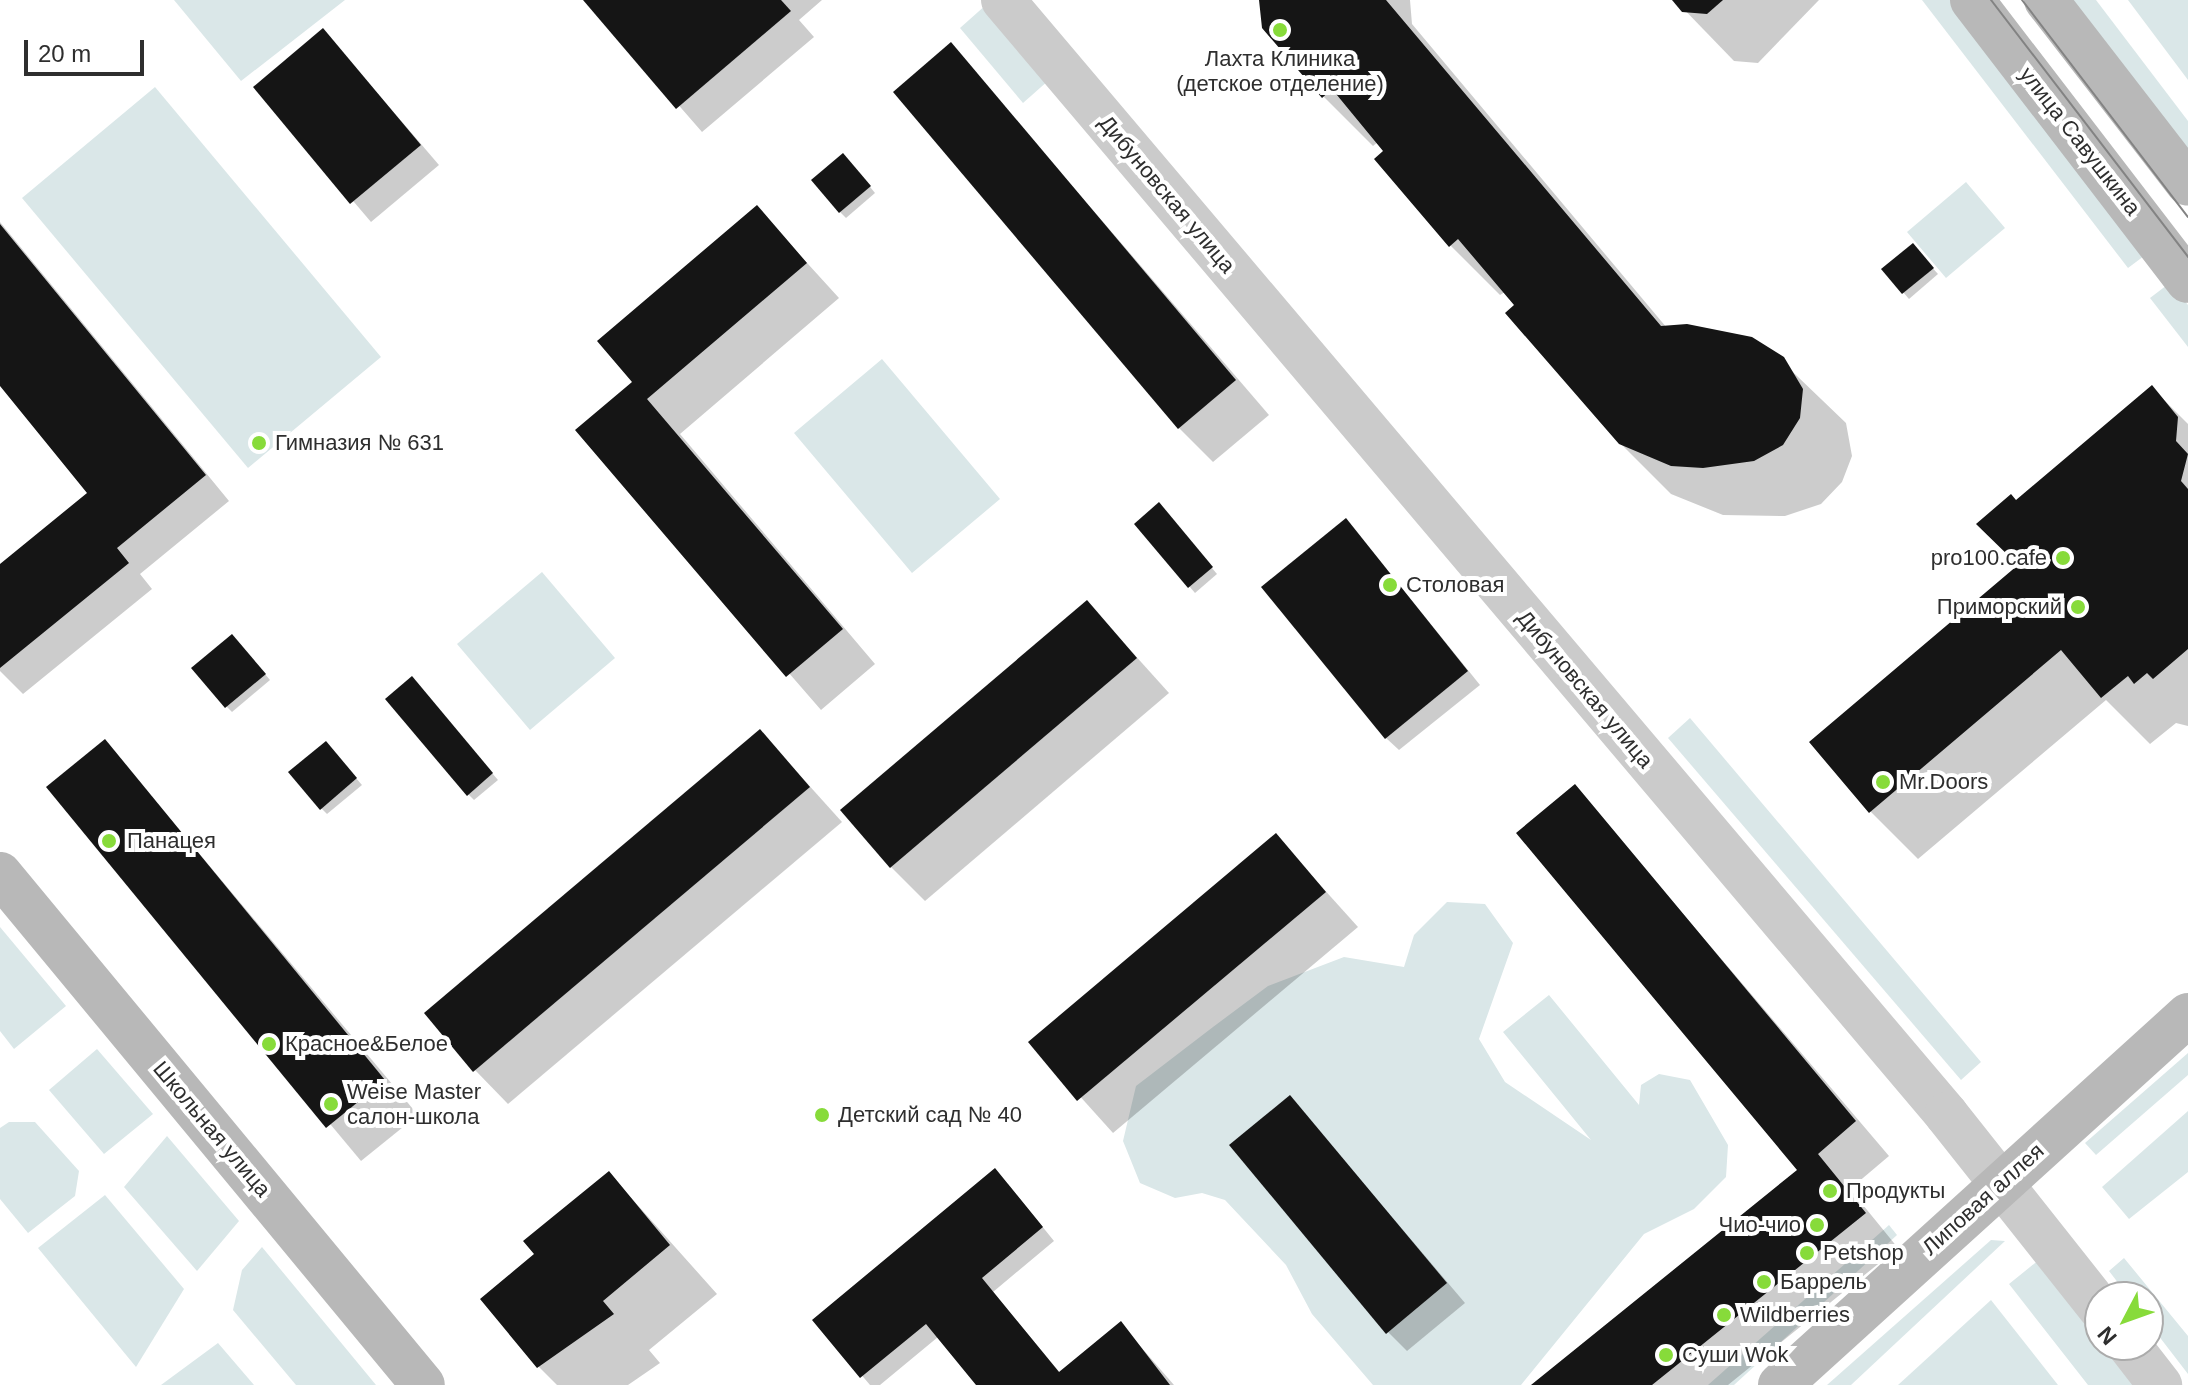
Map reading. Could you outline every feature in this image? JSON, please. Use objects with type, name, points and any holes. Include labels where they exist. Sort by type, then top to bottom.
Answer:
[{"type":"main road","name":"улица Савушкина","points":[[1972,0],[2188,281]]},
{"type":"main road","points":[[2046,0],[2188,184]]},
{"type":"main road","name":"Школьная улица","points":[[0,874],[423,1385]]},
{"type":"main road","name":"Липовая аллея","points":[[1780,1385],[2000,1182],[2188,1015]]},
{"type":"street","name":"Дибуновская улица","points":[[1003,0],[2000,1182],[2084,1288]]},
{"type":"street","points":[[2141,1361],[2160,1385]]},
{"type":"shaded area","points":[[174,0],[345,0],[241,81]]},
{"type":"shaded area","points":[[1922,0],[1954,0],[2148,253],[2128,268]]},
{"type":"shaded area","points":[[2065,0],[2096,0],[2188,121],[2188,161]]},
{"type":"shaded area","points":[[2128,0],[2188,0],[2188,80]]},
{"type":"shaded area","points":[[987,4],[1049,80],[1023,103],[960,28]]},
{"type":"shaded area","points":[[155,87],[381,357],[248,468],[22,198]]},
{"type":"shaded area","points":[[1966,182],[2005,228],[1946,278],[1907,232]]},
{"type":"shaded area","points":[[2171,282],[2188,305],[2188,347],[2150,298]]},
{"type":"shaded area","points":[[882,359],[1000,499],[912,573],[794,433]]},
{"type":"shaded area","points":[[542,572],[615,658],[530,730],[457,644]]},
{"type":"shaded area","points":[[1690,718],[1981,1062],[1961,1080],[1668,738]]},
{"type":"shaded area","points":[[1447,902],[1485,904],[1513,943],[1479,1039],[1505,1082],[1591,1140],[1503,1032],[1549,995],[1639,1105],[1641,1085],[1659,1074],[1690,1080],[1728,1145],[1726,1177],[1694,1209],[1644,1234],[1521,1385],[1373,1385],[1312,1314],[1286,1265],[1225,1200],[1202,1193],[1175,1198],[1140,1183],[1123,1141],[1136,1086],[1268,986],[1344,957],[1404,967],[1414,935]]},
{"type":"shaded area","points":[[0,927],[66,1006],[14,1049],[0,1031]]},
{"type":"shaded area","points":[[97,1049],[153,1114],[104,1154],[49,1090]]},
{"type":"shaded area","points":[[2188,1053],[2188,1075],[2096,1155],[2085,1143]]},
{"type":"shaded area","points":[[2188,1111],[2188,1172],[2129,1219],[2102,1187]]},
{"type":"shaded area","points":[[9,1122],[35,1122],[79,1171],[75,1196],[28,1233],[0,1199],[0,1128]]},
{"type":"shaded area","points":[[167,1136],[239,1221],[197,1271],[124,1187]]},
{"type":"shaded area","points":[[105,1195],[184,1289],[136,1367],[38,1248]]},
{"type":"shaded area","points":[[1889,1225],[1897,1235],[1734,1385],[1708,1385]]},
{"type":"shaded area","points":[[1991,1240],[2005,1241],[1851,1385],[1827,1385]]},
{"type":"shaded area","points":[[262,1247],[376,1385],[296,1385],[233,1310],[242,1270]]},
{"type":"shaded area","points":[[2124,1258],[2143,1281],[2117,1281],[2109,1271]]},
{"type":"shaded area","points":[[2040,1259],[2084,1322],[2084,1361],[2114,1361],[2136,1385],[2088,1385],[2009,1284]]},
{"type":"shaded area","points":[[1991,1300],[2058,1385],[1898,1385]]},
{"type":"shaded area","points":[[2164,1307],[2188,1336],[2188,1374],[2164,1343]]},
{"type":"shaded area","points":[[218,1343],[254,1385],[161,1385]]},
{"type":"building","points":[[583,0],[781,0],[791,11],[676,109]]},
{"type":"building","points":[[1259,0],[1386,0],[1661,326],[1687,324],[1752,337],[1784,357],[1803,389],[1800,418],[1783,445],[1754,461],[1703,468],[1671,466],[1619,444],[1505,313],[1514,305],[1458,239],[1449,247],[1374,159],[1383,151],[1332,89],[1322,98],[1262,28]]},
{"type":"building","points":[[1672,0],[1723,0],[1707,14],[1682,12]]},
{"type":"building","points":[[323,28],[421,145],[350,204],[253,87]]},
{"type":"building","points":[[951,42],[1236,380],[1178,429],[893,92]]},
{"type":"building","points":[[843,153],[871,186],[839,213],[811,180]]},
{"type":"building","points":[[757,205],[807,263],[647,399],[843,629],[786,677],[575,430],[632,382],[597,341]]},
{"type":"building","points":[[0,224],[206,475],[117,548],[129,563],[0,668],[0,564],[87,493],[0,386]]},
{"type":"building","points":[[1913,243],[1934,268],[1902,294],[1881,269]]},
{"type":"building","name":"Приморский","points":[[2152,385],[2178,417],[2176,441],[2188,454],[2181,481],[2188,489],[2188,649],[2153,679],[2147,673],[2134,684],[2128,676],[2101,698],[2061,650],[1869,813],[1809,742],[2018,565],[1976,524],[2011,494],[2016,500]]},
{"type":"building","points":[[1159,502],[1213,567],[1188,588],[1134,524]]},
{"type":"building","points":[[1346,518],[1468,671],[1385,739],[1261,587]]},
{"type":"building","points":[[1087,600],[1137,658],[890,868],[840,810]]},
{"type":"building","points":[[232,634],[266,674],[225,708],[191,668]]},
{"type":"building","points":[[412,676],[493,773],[467,796],[385,699]]},
{"type":"building","points":[[760,729],[810,787],[473,1072],[424,1013]]},
{"type":"building","points":[[105,739],[385,1080],[326,1128],[46,787]]},
{"type":"building","points":[[326,741],[357,778],[320,810],[288,772]]},
{"type":"building","points":[[1575,784],[1856,1121],[1818,1154],[1866,1213],[1652,1385],[1531,1385],[1797,1170],[1516,833]]},
{"type":"building","points":[[1276,833],[1326,892],[1077,1101],[1028,1042]]},
{"type":"building","points":[[1290,1095],[1447,1283],[1386,1334],[1229,1145]]},
{"type":"building","points":[[995,1168],[1043,1227],[982,1278],[1059,1372],[1121,1321],[1170,1385],[976,1385],[926,1324],[860,1378],[812,1320]]},
{"type":"building","points":[[609,1171],[670,1245],[603,1301],[614,1314],[537,1368],[480,1299],[534,1254],[523,1241]]},
{"type":"tram line","points":[[1991,0],[2188,257]]},
{"type":"tram line","points":[[2022,0],[2188,217]]},
{"type":"place","name":"Лахта Клиника (детское отделение)","points":[[1280,30]]},
{"type":"place","name":"Гимназия № 631","points":[[259,443]]},
{"type":"place","name":"pro100.cafe","points":[[2063,558]]},
{"type":"place","name":"Столовая","points":[[1390,585]]},
{"type":"place","name":"Приморский","points":[[2078,607]]},
{"type":"place","name":"Mr.Doors","points":[[1883,782]]},
{"type":"place","name":"Панацея","points":[[109,841]]},
{"type":"place","name":"Красное&Белое","points":[[269,1044]]},
{"type":"place","name":"Weise Master салон-школа","points":[[331,1104]]},
{"type":"place","name":"Детский сад № 40","points":[[822,1115]]},
{"type":"place","name":"Продукты","points":[[1830,1191]]},
{"type":"place","name":"Чио-чио","points":[[1817,1225]]},
{"type":"place","name":"Petshop","points":[[1807,1253]]},
{"type":"place","name":"Баррель","points":[[1764,1282]]},
{"type":"place","name":"Wildberries","points":[[1724,1315]]},
{"type":"place","name":"Суши Wok","points":[[1666,1355]]}]
